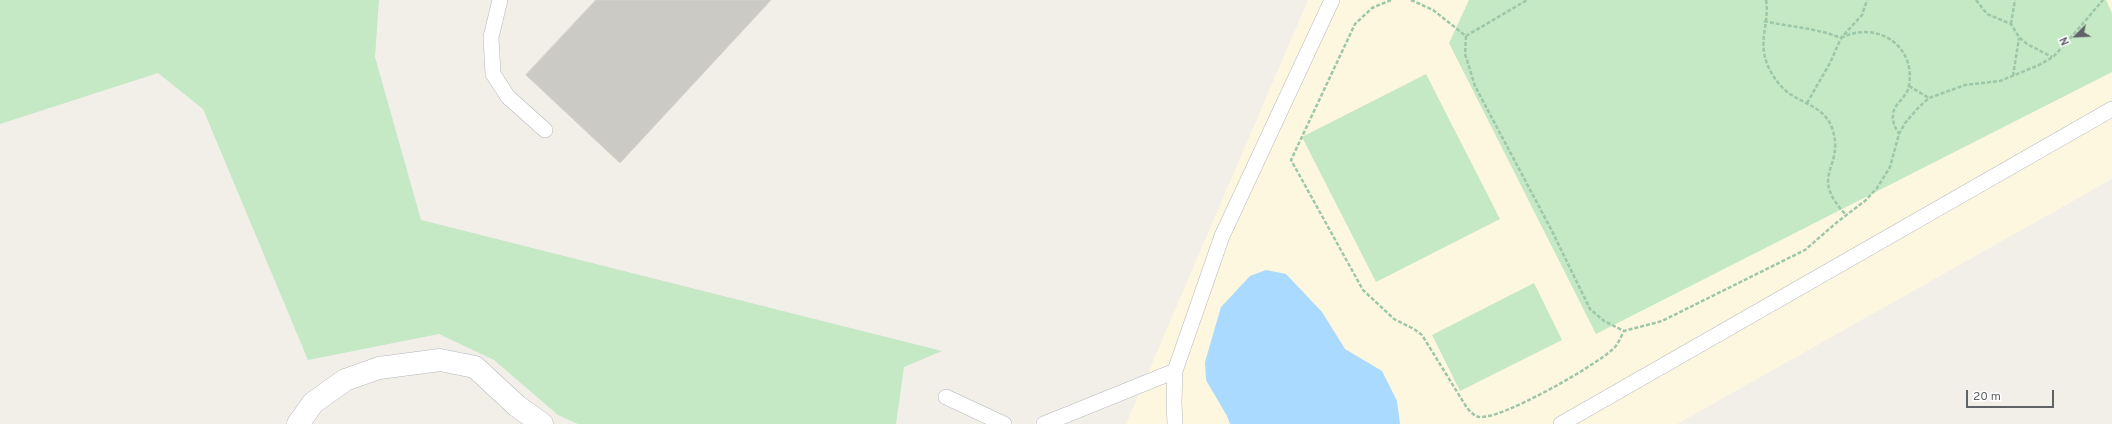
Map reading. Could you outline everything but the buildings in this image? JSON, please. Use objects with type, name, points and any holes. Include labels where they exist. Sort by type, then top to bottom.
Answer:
[{"type":"street","points":[[298,424],[313,403],[345,380],[379,368],[440,360],[475,367],[517,406],[542,424]]},
{"type":"lane","points":[[500,0],[491,37],[493,74],[508,97],[545,130]]},
{"type":"lane","points":[[1175,424],[1175,371],[1222,236],[1332,0]]},
{"type":"lane","points":[[1560,424],[2112,109]]},
{"type":"lane","points":[[1044,424],[1175,371]]},
{"type":"lane","points":[[946,397],[1004,424]]},
{"type":"path","points":[[1391,0],[1372,8],[1355,24],[1291,160],[1363,290],[1394,319],[1414,329],[1422,335],[1464,403],[1474,415],[1480,417],[1504,411],[1566,380],[1614,348],[1624,331]]},
{"type":"path","points":[[1411,0],[1433,10],[1466,36]]},
{"type":"path","points":[[1466,36],[1527,0]]},
{"type":"path","points":[[1766,0],[1763,44],[1769,69],[1775,80],[1790,94],[1818,109],[1831,124],[1835,141],[1833,156],[1827,178],[1828,187],[1830,194],[1846,215]]},
{"type":"path","points":[[1807,103],[1830,63],[1841,38],[1862,15],[1867,0]]},
{"type":"path","points":[[1976,0],[1987,14],[2011,24],[2019,37],[2027,44],[2053,57]]},
{"type":"path","points":[[2011,24],[2015,0]]},
{"type":"path","points":[[1466,36],[1465,54],[1475,86],[1552,231],[1590,309],[1604,321],[1624,331],[1662,322],[1784,262],[1805,250],[1866,200],[1884,179],[1890,167],[1900,134],[1911,116],[1929,98],[1965,85],[2000,81],[2053,57],[2102,0]]},
{"type":"path","points":[[1764,21],[1789,27],[1824,32],[1841,38],[1848,34],[1868,32],[1879,34],[1897,43],[1909,68],[1909,86],[1893,113],[1892,122],[1900,134]]},
{"type":"path","points":[[2013,76],[2019,37]]},
{"type":"path","points":[[1909,86],[1929,98]]},
{"type":"shaded area","points":[[1308,0],[2112,0],[2112,179],[1677,424],[1126,424]]},
{"type":"green space","points":[[0,0],[379,0],[375,57],[421,220],[942,351],[904,367],[896,424],[578,424],[558,415],[494,360],[439,334],[308,360],[203,109],[158,73],[0,124]]},
{"type":"green space","points":[[1469,0],[2106,0],[2112,13],[2112,72],[1596,334],[1449,43]]},
{"type":"green space","points":[[1426,74],[1500,219],[1376,282],[1302,137]]},
{"type":"green space","points":[[1534,283],[1562,340],[1460,391],[1432,335]]},
{"type":"water","points":[[1266,270],[1286,274],[1322,312],[1345,349],[1382,371],[1397,401],[1400,424],[1230,424],[1206,380],[1205,362],[1221,307],[1250,276]]}]
